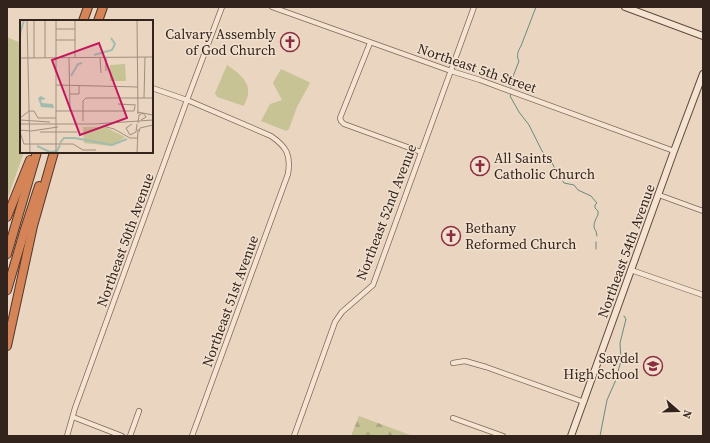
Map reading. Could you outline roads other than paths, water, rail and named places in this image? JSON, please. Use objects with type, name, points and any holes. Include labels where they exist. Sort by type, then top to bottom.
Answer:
[{"type":"highway","points":[[82,20],[87,8]]},
{"type":"highway","points":[[7,216],[33,153]]},
{"type":"highway","points":[[7,254],[37,153]]},
{"type":"highway","points":[[7,290],[50,153]]},
{"type":"highway","points":[[7,346],[33,226],[54,153]]},
{"type":"main road","points":[[625,7],[703,36]]},
{"type":"main road","name":"Northeast 54th Avenue","points":[[571,436],[703,74]]},
{"type":"street","name":"Northeast 50th Avenue","points":[[67,436],[75,408],[222,7]]},
{"type":"street","name":"Northeast 5th Street","points":[[272,7],[370,43],[480,80],[674,151]]},
{"type":"street","name":"Northeast 52nd Avenue","points":[[294,436],[335,322],[342,312],[373,285],[474,7]]},
{"type":"street","points":[[370,43],[340,118],[341,121],[344,124],[421,152]]},
{"type":"street","points":[[153,88],[187,100]]},
{"type":"street","name":"Northeast 51st Avenue","points":[[187,100],[264,132],[278,140],[289,157],[288,174],[192,436]]},
{"type":"street","points":[[659,195],[703,211]]},
{"type":"street","points":[[632,270],[703,295]]},
{"type":"street","points":[[453,363],[465,361],[486,367],[584,402]]},
{"type":"street","points":[[130,436],[139,411]]},
{"type":"street","points":[[73,417],[122,436]]},
{"type":"street","points":[[452,418],[503,436]]},
{"type":"waterway","points":[[511,87],[512,79],[519,61],[518,52],[536,7]]},
{"type":"waterway","points":[[511,94],[510,96],[519,112],[529,125],[542,151],[551,160],[564,183],[574,185],[578,190],[591,196],[597,203],[595,208],[598,211],[598,215],[594,225],[597,236]]},
{"type":"waterway","points":[[596,242],[596,249]]},
{"type":"waterway","points":[[600,436],[607,400],[615,382],[621,361],[620,343],[626,319],[624,316]]},
{"type":"place","name":"Calvary Assembly of God Church","points":[[290,42]]},
{"type":"place","name":"All Saints Catholic Church","points":[[480,166]]},
{"type":"place","name":"Bethany Reformed Church","points":[[451,236]]},
{"type":"place","name":"Saydel High School","points":[[653,366]]}]
